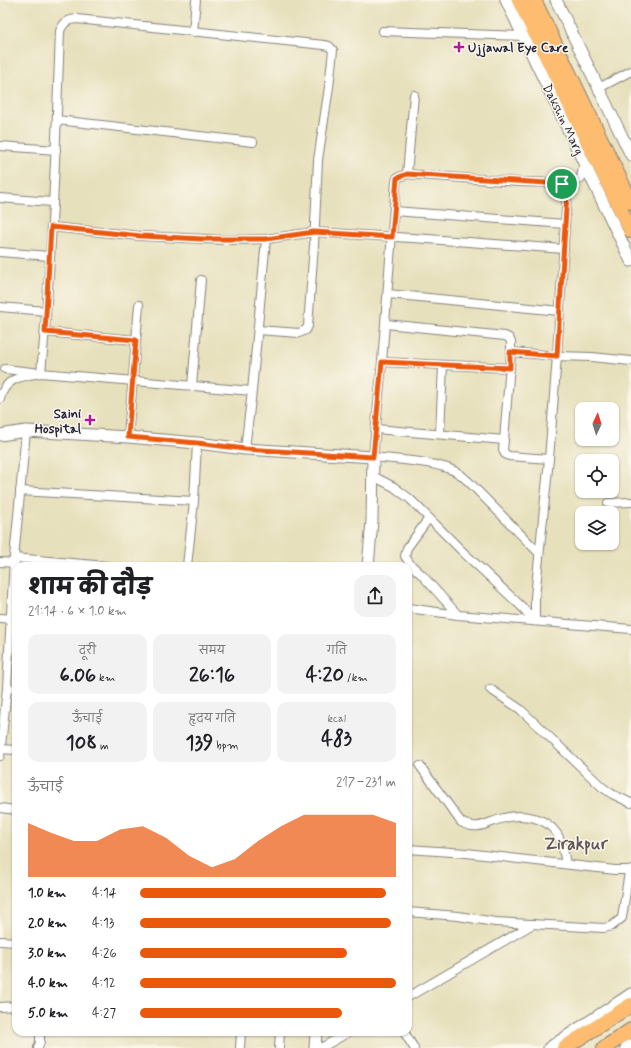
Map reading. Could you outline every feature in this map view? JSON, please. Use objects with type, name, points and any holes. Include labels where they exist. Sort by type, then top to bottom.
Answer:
[{"type":"highway","name":"Dakshin Marg","points":[[518,0],[631,232]]},
{"type":"highway","name":"Dakshin Marg","points":[[534,0],[631,202]]},
{"type":"highway","points":[[564,1048],[631,1005]]},
{"type":"highway","points":[[604,1048],[631,1030]]},
{"type":"street","points":[[193,32],[196,0]]},
{"type":"street","name":"Dakshin Marg","points":[[506,0],[631,261]]},
{"type":"street","points":[[556,0],[630,152]]},
{"type":"street","points":[[41,373],[45,332],[56,150],[60,31],[64,23],[68,20],[324,45],[329,46],[333,50],[318,160],[308,326],[306,330],[299,333],[258,330]]},
{"type":"street","points":[[383,31],[524,36]]},
{"type":"street","points":[[599,88],[631,71]]},
{"type":"street","points":[[407,174],[414,95]]},
{"type":"street","points":[[57,120],[253,142]]},
{"type":"street","points":[[0,146],[56,150]]},
{"type":"street","points":[[368,562],[372,521],[373,457],[386,324],[397,178],[407,174],[562,184],[577,181],[581,178],[584,161]]},
{"type":"street","points":[[535,620],[535,597],[549,458],[564,249],[567,193],[562,184]]},
{"type":"street","points":[[0,198],[52,202]]},
{"type":"street","points":[[394,211],[565,224]]},
{"type":"street","points":[[51,227],[141,236],[221,240],[266,239],[314,232],[428,238],[564,249]]},
{"type":"street","points":[[245,449],[266,239]]},
{"type":"street","points":[[0,252],[49,256]]},
{"type":"street","points":[[192,386],[201,280]]},
{"type":"street","points":[[388,294],[560,311]]},
{"type":"street","points":[[128,437],[139,305]]},
{"type":"street","points":[[0,307],[46,311]]},
{"type":"street","points":[[386,324],[505,336],[509,338],[511,342],[510,368],[503,450],[508,456],[549,458]]},
{"type":"street","points":[[45,332],[136,340]]},
{"type":"street","points":[[510,352],[631,361]]},
{"type":"street","points":[[382,362],[510,368]]},
{"type":"street","points":[[440,434],[443,365]]},
{"type":"street","points":[[5,369],[252,391]]},
{"type":"street","points":[[0,399],[5,387],[17,377],[41,373]]},
{"type":"street","points":[[376,429],[504,440]]},
{"type":"street","points":[[0,435],[26,432],[128,437],[245,449],[373,457],[412,461],[444,467],[458,473],[468,481],[539,553]]},
{"type":"street","points":[[15,561],[26,432]]},
{"type":"street","points":[[187,562],[194,501],[197,443]]},
{"type":"street","points":[[373,476],[403,493],[468,558],[535,620]]},
{"type":"street","points":[[20,491],[194,501]]},
{"type":"street","points":[[608,502],[631,502]]},
{"type":"street","points":[[409,562],[405,556],[407,548],[429,518]]},
{"type":"street","points":[[0,562],[33,562]]},
{"type":"street","points":[[412,566],[458,615]]},
{"type":"street","points":[[412,609],[458,615],[631,628]]},
{"type":"street","points":[[0,618],[12,619]]},
{"type":"street","points":[[0,756],[7,688],[4,656],[12,623]]},
{"type":"street","points":[[7,688],[12,689]]},
{"type":"street","points":[[490,689],[520,709],[602,787],[612,794],[631,803]]},
{"type":"street","points":[[0,749],[12,750]]},
{"type":"street","points":[[420,766],[460,822],[467,826],[476,827],[514,816],[522,816],[542,821],[557,833],[561,842],[566,864]]},
{"type":"street","points":[[0,808],[12,810]]},
{"type":"street","points":[[412,850],[466,853],[630,871],[622,918],[612,926],[604,928],[495,922],[458,916],[412,912]]},
{"type":"street","points":[[412,996],[534,924]]},
{"type":"street","points":[[0,942],[12,942]]},
{"type":"street","points":[[548,1048],[631,994]]},
{"type":"street","points":[[0,1007],[12,1006]]},
{"type":"street","points":[[38,1048],[40,1036]]},
{"type":"street","points":[[240,1048],[241,1036]]},
{"type":"street","points":[[278,1048],[280,1036]]},
{"type":"street","points":[[315,1048],[316,1036]]},
{"type":"street","points":[[322,1048],[342,1036]]},
{"type":"street","points":[[406,1036],[414,1048]]},
{"type":"street","points":[[626,1048],[631,1045]]},
{"type":"place","name":"Ujjawal Eye Care","points":[[459,47]]},
{"type":"place","name":"Saini Hospital","points":[[90,420]]},
{"type":"district","name":"Zirakpur","points":[[576,843]]},
{"type":"route","points":[[407,174],[562,184],[567,193],[557,356],[527,352],[510,352],[510,368],[382,362],[373,457],[245,449],[128,437],[136,340],[45,332],[51,227],[141,236],[227,240],[266,239],[314,232],[392,237],[396,182],[399,176],[407,174]]}]
